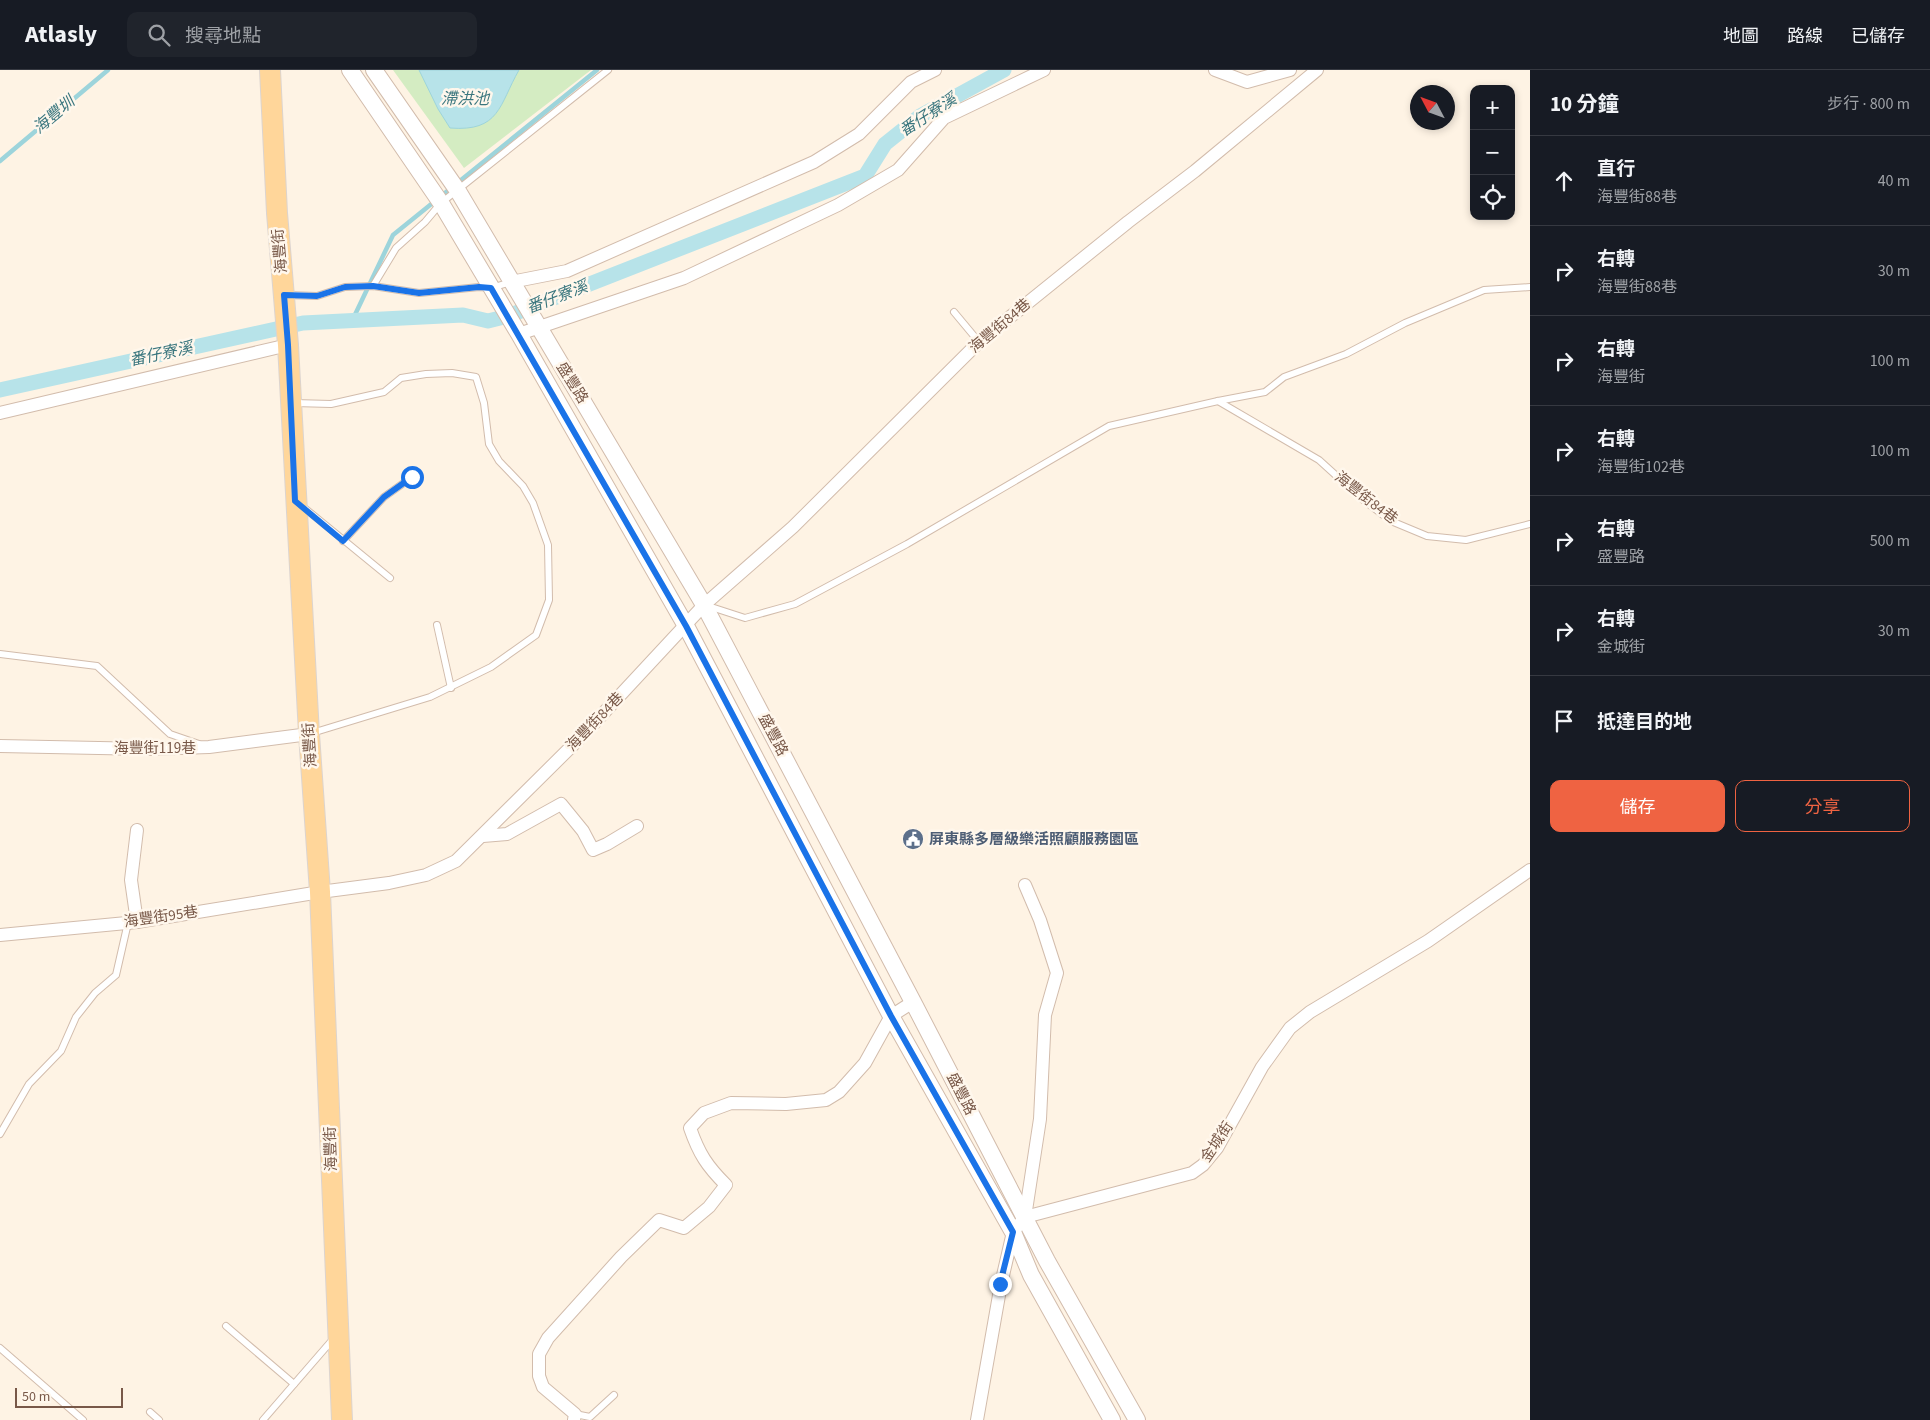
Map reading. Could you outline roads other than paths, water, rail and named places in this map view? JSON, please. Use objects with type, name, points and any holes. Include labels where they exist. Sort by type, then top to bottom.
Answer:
[{"type":"main road","name":"海豐街","points":[[270,70],[277,214],[288,345],[308,734],[320,892],[342,1420]]},
{"type":"street","name":"盛豐路","points":[[350,70],[441,204],[519,334],[686,626],[891,1016],[1013,1232],[1031,1275],[1112,1420]]},
{"type":"street","name":"盛豐路","points":[[374,70],[458,192],[704,605],[1047,1261],[1137,1420]]},
{"type":"street","points":[[511,282],[566,271],[814,162],[859,134],[911,82],[935,70]]},
{"type":"street","points":[[519,334],[684,278],[838,206],[898,170],[944,118],[1044,70]]},
{"type":"street","points":[[1215,70],[1247,82],[1290,70]]},
{"type":"street","name":"海豐街84巷","points":[[320,892],[389,883],[426,875],[456,860],[483,836],[585,733],[704,605],[793,527],[979,342],[1128,222],[1195,171],[1317,70]]},
{"type":"street","points":[[0,413],[288,345]]},
{"type":"street","name":"海豐街119巷","points":[[0,746],[148,749],[210,748],[308,734]]},
{"type":"street","points":[[483,836],[507,834],[561,804],[583,831],[593,850],[637,826]]},
{"type":"street","points":[[136,922],[131,880],[137,830]]},
{"type":"street","name":"金城街","points":[[1025,1217],[1192,1173],[1198,1169],[1217,1148],[1262,1067],[1290,1028],[1310,1012],[1428,941],[1530,870]]},
{"type":"street","points":[[977,1420],[1000,1284],[1013,1232],[1025,1217],[1040,1119],[1045,1015],[1057,973],[1040,920],[1025,885]]},
{"type":"street","name":"海豐街95巷","points":[[0,935],[136,922],[320,892]]},
{"type":"street","points":[[574,1417],[543,1388],[539,1376],[539,1354],[548,1338],[621,1257],[659,1220],[684,1228],[709,1207],[726,1186],[711,1170],[697,1150],[690,1128],[704,1113],[731,1103],[786,1104],[826,1100],[839,1092],[865,1063],[891,1016],[913,1002]]},
{"type":"lane","points":[[373,286],[396,248],[425,222],[441,204],[608,70]]},
{"type":"lane","points":[[284,300],[317,296],[345,287],[373,286],[419,293],[479,287],[491,288],[511,282]]},
{"type":"lane","points":[[704,605],[745,618],[795,604],[907,544],[1110,426],[1265,392],[1284,377],[1346,354],[1405,323],[1484,290],[1530,287]]},
{"type":"lane","points":[[954,312],[979,342]]},
{"type":"lane","points":[[291,403],[331,404],[384,392],[401,378],[426,374],[452,373],[476,377],[484,403],[489,444],[499,461],[523,486],[533,503],[548,546],[549,600],[536,635],[491,667],[451,688],[430,697],[308,734]]},
{"type":"lane","name":"海豐街84巷","points":[[1218,401],[1244,418],[1319,460],[1362,499],[1391,521],[1427,536],[1466,540],[1530,524]]},
{"type":"lane","points":[[343,541],[384,497],[412,477]]},
{"type":"lane","points":[[295,501],[390,578]]},
{"type":"lane","points":[[437,625],[451,688]]},
{"type":"lane","points":[[0,654],[97,666],[170,734],[210,748]]},
{"type":"lane","points":[[0,1134],[29,1084],[61,1051],[76,1017],[95,993],[116,975],[127,927],[136,922]]},
{"type":"lane","points":[[226,1326],[294,1384]]},
{"type":"lane","points":[[263,1420],[338,1333]]},
{"type":"lane","points":[[0,1348],[83,1420]]},
{"type":"lane","points":[[574,1417],[590,1417],[614,1395]]},
{"type":"lane","points":[[150,1412],[159,1420]]},
{"type":"water","name":"滯洪池","points":[[419,70],[519,70],[502,105],[489,121],[479,126],[450,128],[438,109]]},
{"type":"waterway","name":"海豐圳","points":[[0,161],[108,70]]},
{"type":"waterway","points":[[352,321],[393,235],[597,70]]},
{"type":"waterway","name":"番仔寮溪","points":[[0,390],[303,323],[463,315],[488,321],[508,316],[865,176],[885,144],[920,116],[1004,70]]},
{"type":"place","name":"屏東縣多層級樂活照顧服務園區","points":[[913,839]]}]
